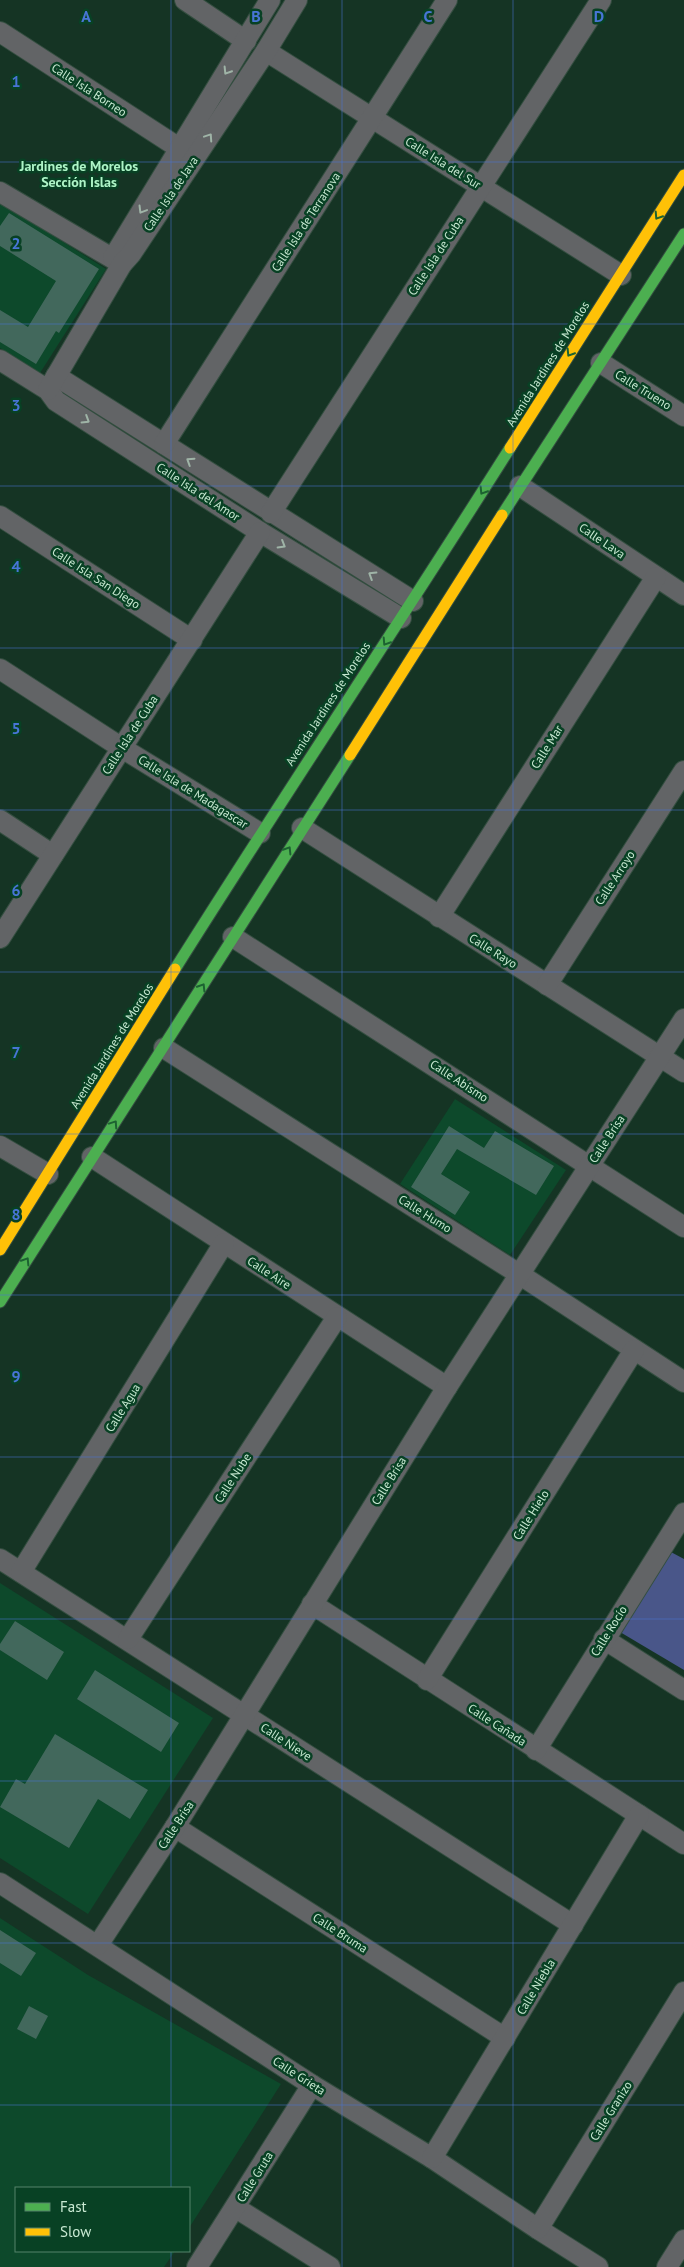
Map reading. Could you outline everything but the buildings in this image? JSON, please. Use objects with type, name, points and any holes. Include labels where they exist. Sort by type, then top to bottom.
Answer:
[{"type":"main road","name":"Avenida Jardines de Morelos","points":[[0,1302],[92,1157],[117,1092],[234,874],[413,601],[684,175]]},
{"type":"main road","name":"Avenida Jardines de Morelos","points":[[0,1250],[48,1174],[117,1092],[164,1048],[233,937],[255,887],[302,828],[520,486],[601,363],[663,251],[684,234]]},
{"type":"main road","points":[[643,240],[663,251]]},
{"type":"main road","points":[[234,874],[255,887]]},
{"type":"street","points":[[185,0],[246,41]]},
{"type":"street","name":"Calle Isla de Java","points":[[52,383],[179,148],[270,0]]},
{"type":"street","name":"Calle Isla de Java","points":[[117,261],[131,254],[266,51],[297,0]]},
{"type":"street","name":"Calle Isla de Terranova","points":[[164,444],[447,0]]},
{"type":"street","name":"Calle Isla de Cuba","points":[[271,513],[600,0]]},
{"type":"street","name":"Calle Isla Borneo","points":[[0,32],[179,148]]},
{"type":"street","name":"Calle Isla del Sur","points":[[266,51],[620,275]]},
{"type":"street","points":[[0,192],[117,261]]},
{"type":"street","name":"Calle Isla del Amor","points":[[0,360],[52,383],[164,444],[413,601]]},
{"type":"street","name":"Calle Trueno","points":[[601,363],[684,416]]},
{"type":"street","name":"Calle Isla del Amor","points":[[52,383],[56,401],[260,532],[401,618]]},
{"type":"street","points":[[207,497],[218,479]]},
{"type":"street","name":"Calle Lava","points":[[520,486],[684,595]]},
{"type":"street","name":"Calle Isla San Diego","points":[[0,516],[192,640]]},
{"type":"street","name":"Calle Isla de Cuba","points":[[0,938],[260,532]]},
{"type":"street","name":"Calle Mar","points":[[439,917],[656,577]]},
{"type":"street","name":"Calle Isla de Madagascar","points":[[0,670],[260,833]]},
{"type":"street","name":"Calle Arroyo","points":[[547,985],[684,772]]},
{"type":"street","points":[[0,820],[53,855]]},
{"type":"street","name":"Calle Rayo","points":[[302,828],[684,1072]]},
{"type":"street","name":"Calle Abismo","points":[[233,937],[684,1227]]},
{"type":"street","name":"Calle Brisa","points":[[98,1945],[175,1827],[447,1387],[684,1019]]},
{"type":"street","name":"Calle Humo","points":[[164,1048],[520,1274],[684,1382]]},
{"type":"street","points":[[0,1146],[48,1174]]},
{"type":"street","name":"Calle Aire","points":[[92,1157],[447,1387]]},
{"type":"street","name":"Calle Agua","points":[[21,1572],[224,1244]]},
{"type":"street","name":"Calle Nube","points":[[128,1639],[337,1317]]},
{"type":"street","name":"Calle Hielo","points":[[427,1680],[634,1350]]},
{"type":"street","name":"Calle Rocío","points":[[536,1750],[604,1639],[681,1523]]},
{"type":"street","name":"Calle Nieve","points":[[0,1559],[573,1925]]},
{"type":"street","name":"Calle Cañada","points":[[312,1604],[427,1680],[684,1844]]},
{"type":"street","points":[[604,1639],[684,1690]]},
{"type":"street","name":"Calle Niebla","points":[[432,2158],[639,1815]]},
{"type":"street","name":"Calle Bruma","points":[[175,1827],[505,2038]]},
{"type":"street","name":"Calle Grieta","points":[[0,1883],[312,2086],[432,2158],[538,2230],[598,2267]]},
{"type":"street","name":"Calle Granizo","points":[[538,2230],[684,1992]]},
{"type":"street","name":"Calle Gruta","points":[[197,2267],[312,2086]]},
{"type":"street","points":[[236,2208],[330,2267]]},
{"type":"street","points":[[667,2267],[684,2240]]},
{"type":"shaded area","points":[[0,202],[106,269],[40,373],[0,348]]},
{"type":"shaded area","points":[[455,1099],[566,1170],[510,1255],[400,1184]]},
{"type":"shaded area","points":[[669,1551],[684,1559],[684,1670],[620,1632]]},
{"type":"shaded area","points":[[0,1583],[213,1718],[88,1914],[0,1858]]},
{"type":"shaded area","points":[[0,1918],[88,1975],[281,2084],[190,2226],[190,2187],[15,2187],[15,2252],[174,2252],[164,2267],[0,2267]]},
{"type":"traffic: fast","points":[[502,515],[684,234]]},
{"type":"traffic: fast","points":[[175,969],[510,448]]},
{"type":"traffic: fast","points":[[0,1302],[350,755]]},
{"type":"traffic: slow","points":[[510,448],[684,175]]},
{"type":"traffic: slow","points":[[350,755],[502,515]]},
{"type":"traffic: slow","points":[[0,1250],[175,969]]},
{"type":"district","name":"Jardines de Morelos Sección Islas","points":[[79,174]]}]
